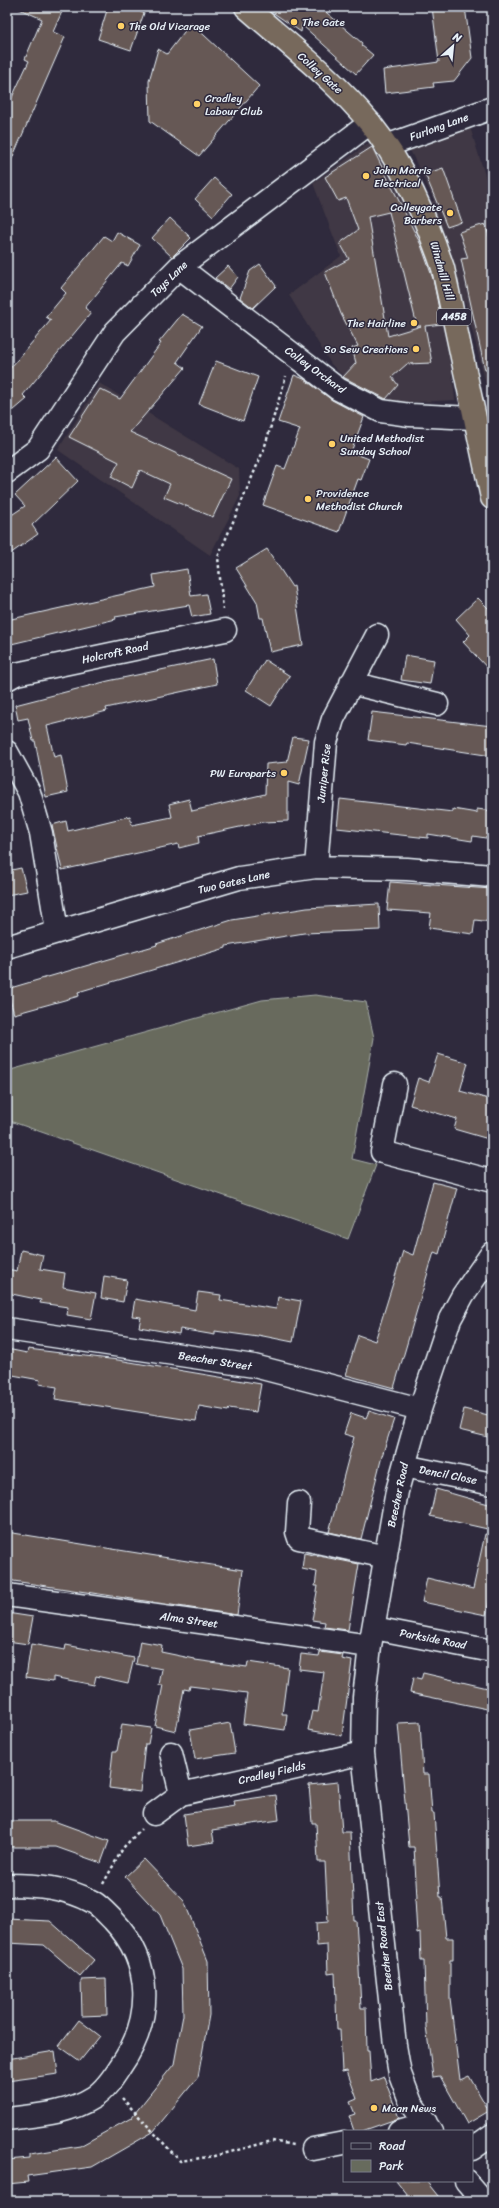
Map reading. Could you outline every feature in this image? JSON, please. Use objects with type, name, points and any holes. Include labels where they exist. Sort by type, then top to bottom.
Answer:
[{"type":"highway","name":"Colley Gate","points":[[246,7],[339,90],[370,123],[386,146]]},
{"type":"highway","name":"Windmill Hill","points":[[386,146],[404,175],[433,240],[443,268],[492,498]]},
{"type":"street","name":"Furlong Lane","points":[[386,146],[492,108]]},
{"type":"street","name":"Toys Lane","points":[[7,472],[38,449],[115,332],[180,267],[370,123]]},
{"type":"street","name":"Colley Orchard","points":[[180,267],[338,389],[382,411],[410,415],[474,418]]},
{"type":"street","name":"Holcroft Road","points":[[7,679],[16,674],[225,630]]},
{"type":"street","name":"Juniper Rise","points":[[316,867],[326,742],[333,719],[377,635]]},
{"type":"street","points":[[351,684],[437,704]]},
{"type":"street","points":[[7,752],[29,792],[41,832],[57,931]]},
{"type":"street","name":"Two Gates Lane","points":[[7,947],[240,878],[316,867],[408,869],[492,876]]},
{"type":"street","points":[[395,1084],[382,1152],[492,1181]]},
{"type":"street","name":"Beecher Road","points":[[363,1753],[364,1697],[372,1636],[397,1491],[420,1408],[450,1319],[463,1295],[492,1253]]},
{"type":"street","name":"Beecher Street","points":[[7,1329],[254,1366],[420,1408]]},
{"type":"street","name":"Dencil Close","points":[[404,1466],[492,1484]]},
{"type":"street","points":[[299,1503],[297,1532],[299,1538],[386,1557]]},
{"type":"street","name":"Alma Street","points":[[7,1595],[372,1636]]},
{"type":"street","name":"Parkside Road","points":[[372,1636],[492,1651]]},
{"type":"street","points":[[171,1753],[181,1794]]},
{"type":"street","name":"Cradley Fields","points":[[154,1814],[181,1794],[363,1753]]},
{"type":"street","name":"Beecher Road East","points":[[363,1753],[395,2045],[400,2074],[411,2103],[428,2127]]},
{"type":"street","points":[[7,1885],[42,1885],[65,1891],[93,1902],[124,1932],[134,1948],[145,1989],[144,2012],[138,2036],[111,2081],[96,2096],[68,2111],[7,2119]]},
{"type":"street","points":[[406,2130],[428,2127]]},
{"type":"street","points":[[473,2148],[492,2135]]},
{"type":"street","points":[[313,2149],[343,2143]]},
{"type":"street","points":[[467,2182],[483,2201]]},
{"type":"path","points":[[225,630],[218,557],[264,450],[293,354]]},
{"type":"path","points":[[93,1902],[124,1848],[154,1814]]},
{"type":"path","points":[[111,2081],[120,2097],[180,2161],[215,2156],[272,2141],[313,2149]]},
{"type":"shaded area","points":[[470,127],[492,198],[492,407],[465,302],[447,323],[455,400],[382,404],[344,377],[331,364],[289,295],[341,256],[313,183],[373,140],[414,217],[434,200],[409,148]]},
{"type":"shaded area","points":[[99,383],[239,469],[240,496],[210,555],[58,450]]},
{"type":"green space","points":[[315,995],[366,1002],[374,1038],[352,1159],[376,1165],[348,1239],[7,1120],[7,1071],[262,1000]]},
{"type":"building","points":[[15,7],[64,7],[53,32],[65,37],[7,170],[7,108],[29,61],[25,59],[42,19]]},
{"type":"building","name":"The Old Vicarage","points":[[108,7],[126,7],[144,13],[131,50],[98,39]]},
{"type":"building","points":[[265,7],[320,7],[362,43],[361,45],[373,55],[356,74],[302,25],[301,32]]},
{"type":"building","points":[[432,7],[465,7],[472,58],[454,81],[433,83],[434,87],[385,93],[383,70],[439,62]]},
{"type":"building","name":"Cradley Labour Club","points":[[191,23],[259,86],[199,156],[150,121],[149,81],[158,49],[167,54]]},
{"type":"building","points":[[372,147],[421,245],[433,279],[442,324],[425,326],[432,363],[407,364],[392,377],[398,385],[386,399],[343,377],[356,363],[352,348],[358,346],[341,314],[325,272],[349,259],[340,243],[358,230],[346,198],[338,201],[325,177]],"holes":[[[389,212],[417,326],[421,326],[388,336],[368,217]]]},
{"type":"building","points":[[443,168],[462,222],[447,227],[425,174]]},
{"type":"building","points":[[214,178],[232,194],[213,216],[195,199]]},
{"type":"building","points":[[170,218],[191,238],[172,257],[152,238]]},
{"type":"building","points":[[485,224],[492,245],[492,370],[485,370],[461,259],[468,258],[459,232]]},
{"type":"building","points":[[117,232],[140,245],[128,266],[122,263],[85,308],[91,313],[23,395],[27,399],[7,416],[7,372],[51,320],[46,317],[66,293],[61,288],[104,236],[112,241]]},
{"type":"building","points":[[260,264],[276,286],[253,308],[240,298],[250,271]]},
{"type":"building","points":[[228,266],[238,277],[229,289],[215,278]]},
{"type":"building","points":[[182,314],[202,326],[177,362],[185,368],[130,432],[231,479],[213,517],[164,497],[170,484],[140,470],[132,488],[111,477],[119,462],[69,437],[100,389],[120,399],[161,343],[159,342]]},
{"type":"building","points":[[216,361],[258,377],[243,421],[199,404]]},
{"type":"building","points":[[294,375],[304,379],[332,400],[364,417],[351,452],[369,459],[361,480],[358,479],[339,532],[263,505],[277,466],[285,469],[300,429],[278,422]]},
{"type":"building","points":[[56,457],[78,481],[32,525],[38,534],[7,556],[7,518],[25,506],[15,495]]},
{"type":"building","points":[[267,549],[292,587],[294,586],[303,645],[270,652],[263,618],[260,618],[257,602],[236,568]]},
{"type":"building","points":[[187,569],[191,596],[206,594],[210,614],[192,617],[189,605],[115,617],[116,619],[7,645],[7,620],[155,587],[153,575]]},
{"type":"building","points":[[478,598],[492,612],[492,673],[463,642],[470,635],[456,619]]},
{"type":"building","points":[[405,655],[434,660],[430,684],[401,680]]},
{"type":"building","points":[[213,659],[217,684],[106,708],[107,711],[47,726],[54,757],[61,755],[68,792],[46,797],[35,741],[33,741],[28,718],[18,720],[15,705],[108,681]]},
{"type":"building","points":[[265,660],[290,676],[271,706],[246,690]]},
{"type":"building","points":[[372,712],[492,726],[492,756],[407,743],[406,745],[368,740]]},
{"type":"building","points":[[293,737],[309,739],[299,785],[288,782],[288,821],[263,822],[198,836],[199,843],[179,848],[178,844],[62,870],[52,825],[66,821],[68,831],[130,816],[132,825],[172,817],[169,804],[189,799],[192,811],[265,794],[266,764],[287,762]]},
{"type":"building","points":[[340,799],[453,812],[453,809],[477,813],[477,809],[492,811],[492,839],[473,836],[472,841],[428,834],[428,838],[337,828]]},
{"type":"building","points":[[21,868],[27,891],[7,895],[7,871]]},
{"type":"building","points":[[390,882],[492,889],[492,922],[475,920],[473,934],[429,928],[431,913],[387,910]]},
{"type":"building","points":[[379,904],[380,930],[304,933],[226,946],[226,948],[78,992],[79,996],[14,1014],[7,989],[157,945],[156,944],[232,920],[307,908]]},
{"type":"building","points":[[438,1054],[468,1063],[460,1091],[492,1100],[492,1140],[454,1129],[457,1119],[410,1105],[418,1078],[429,1082]]},
{"type":"building","points":[[433,1182],[457,1188],[439,1254],[434,1252],[394,1388],[346,1375],[358,1335],[375,1341],[403,1251],[413,1255]]},
{"type":"building","points":[[21,1250],[43,1255],[40,1269],[65,1273],[63,1287],[96,1293],[91,1319],[67,1315],[68,1307],[40,1303],[41,1300],[7,1293],[7,1269],[17,1271]]},
{"type":"building","points":[[104,1276],[127,1280],[123,1302],[101,1298]]},
{"type":"building","points":[[198,1292],[221,1295],[220,1300],[276,1309],[278,1297],[301,1301],[293,1342],[258,1335],[258,1337],[215,1331],[215,1335],[180,1329],[179,1334],[139,1327],[141,1317],[132,1316],[135,1299],[195,1310]]},
{"type":"building","points":[[7,1349],[27,1353],[28,1349],[118,1360],[261,1384],[256,1412],[229,1408],[228,1411],[199,1406],[196,1421],[55,1399],[57,1387],[39,1384],[40,1380],[7,1374]]},
{"type":"building","points":[[464,1409],[492,1416],[492,1438],[459,1430]]},
{"type":"building","points":[[369,1411],[394,1419],[382,1456],[361,1539],[329,1532],[354,1437],[344,1434],[351,1413],[366,1418]]},
{"type":"building","points":[[436,1489],[492,1505],[492,1530],[430,1516]]},
{"type":"building","points":[[7,1532],[243,1570],[237,1615],[7,1580]]},
{"type":"building","points":[[485,1534],[492,1535],[492,1589],[486,1615],[422,1602],[427,1578],[473,1589]]},
{"type":"building","points":[[304,1553],[359,1564],[348,1630],[324,1627],[325,1622],[312,1620],[318,1586],[315,1586],[317,1572],[302,1569]]},
{"type":"building","points":[[7,1613],[33,1617],[28,1644],[7,1641]]},
{"type":"building","points":[[140,1641],[162,1645],[161,1652],[195,1660],[247,1667],[248,1662],[288,1668],[282,1714],[287,1714],[285,1730],[243,1724],[247,1693],[190,1686],[189,1690],[184,1689],[176,1731],[155,1726],[163,1685],[159,1685],[162,1669],[136,1664]]},
{"type":"building","points":[[31,1644],[65,1650],[66,1645],[134,1658],[128,1683],[96,1676],[94,1685],[53,1677],[53,1681],[26,1677]]},
{"type":"building","points":[[320,1652],[343,1655],[342,1659],[352,1661],[342,1736],[308,1730],[312,1711],[318,1712],[324,1672],[299,1669],[301,1654],[319,1656]]},
{"type":"building","points":[[423,1673],[492,1689],[492,1710],[410,1693],[413,1678],[421,1680]]},
{"type":"building","points":[[420,1722],[423,1774],[429,1774],[432,1813],[434,1813],[440,1897],[442,1897],[446,1938],[453,1938],[453,1960],[450,1960],[450,1998],[460,2080],[469,2076],[489,2111],[467,2124],[440,2076],[433,2077],[426,2027],[424,1961],[421,1961],[420,1933],[417,1934],[415,1899],[417,1898],[414,1847],[409,1847],[398,1723]]},
{"type":"building","points":[[230,1723],[235,1753],[195,1759],[190,1730]]},
{"type":"building","points":[[122,1724],[151,1728],[148,1744],[145,1744],[140,1792],[109,1788],[113,1751],[117,1751]]},
{"type":"building","points":[[338,1782],[342,1832],[350,1832],[354,1921],[356,1921],[361,2008],[366,2008],[367,2051],[369,2051],[371,2082],[384,2077],[399,2118],[365,2130],[354,2130],[349,2116],[355,2114],[350,2102],[357,2099],[347,2071],[342,2072],[340,2030],[337,2030],[335,1973],[328,1974],[327,1945],[317,1946],[316,1923],[328,1922],[325,1862],[318,1862],[316,1823],[312,1823],[309,1785]]},
{"type":"building","points":[[276,1795],[279,1820],[212,1830],[214,1842],[188,1846],[184,1814],[235,1806],[234,1801]]},
{"type":"building","points":[[7,1821],[54,1821],[109,1841],[101,1863],[56,1847],[7,1847]]},
{"type":"building","points":[[144,1859],[184,1901],[208,1961],[209,2015],[198,2077],[153,2132],[92,2167],[27,2176],[28,2182],[7,2184],[7,2160],[30,2158],[30,2154],[80,2146],[131,2118],[174,2064],[183,2015],[182,1969],[160,1915],[125,1877]]},
{"type":"building","points":[[7,1919],[50,1921],[94,1960],[80,1976],[44,1945],[7,1943]]},
{"type":"building","points":[[106,1979],[107,2015],[82,2016],[81,1980]]},
{"type":"building","points":[[79,2020],[100,2036],[80,2061],[59,2046]]},
{"type":"building","points":[[55,2051],[58,2074],[7,2081],[7,2059]]},
{"type":"building","points":[[397,2182],[427,2182],[442,2201],[412,2201]]},
{"type":"place","name":"The Gate","points":[[294,22]]},
{"type":"place","name":"The Old Vicarage","points":[[121,26]]},
{"type":"place","name":"Cradley Labour Club","points":[[197,104]]},
{"type":"place","name":"John Morris Electrical","points":[[366,176]]},
{"type":"place","name":"Colleygate Barbers","points":[[450,213]]},
{"type":"place","name":"The Hairline","points":[[414,323]]},
{"type":"place","name":"So Sew Creations","points":[[416,349]]},
{"type":"place","name":"United Methodist Sunday School","points":[[332,444]]},
{"type":"place","name":"Providence Methodist Church","points":[[308,499]]},
{"type":"place","name":"PW Europarts","points":[[284,773]]},
{"type":"place","name":"Maan News","points":[[374,2108]]}]
